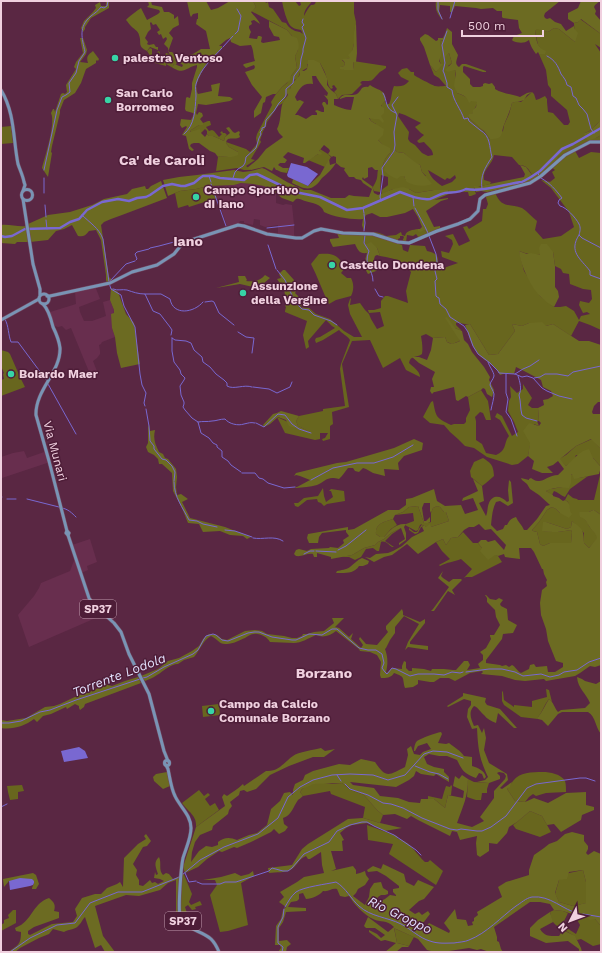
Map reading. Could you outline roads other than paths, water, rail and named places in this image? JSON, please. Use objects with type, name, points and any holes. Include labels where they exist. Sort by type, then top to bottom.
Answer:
[{"type":"main road","points":[[1,90],[10,111],[18,164],[25,185],[32,194],[32,198],[25,203],[24,207]]},
{"type":"main road","points":[[1,320],[52,295],[109,283],[132,272],[159,264],[174,254],[185,242],[238,225],[266,234],[296,238],[302,238],[321,229],[343,233],[373,234],[398,242],[409,243],[470,219],[478,211],[480,199],[485,195],[524,185],[536,180],[565,155],[590,142],[601,142]]},
{"type":"main road","points":[[25,185],[21,195],[23,199],[28,200]]},
{"type":"main road","points":[[23,191],[28,190]]},
{"type":"main road","name":"SP37","points":[[23,199],[33,264],[43,299]]},
{"type":"main road","name":"Via Munari","points":[[43,299],[58,339],[60,349],[58,361],[38,400],[36,415],[51,465],[67,533],[89,598],[120,630],[129,654],[148,691],[173,791],[191,824],[191,832],[182,860],[179,911],[182,919],[190,927],[210,938],[216,945],[219,952]]},
{"type":"waterway","points":[[44,170],[57,110],[62,97],[70,92],[69,83],[76,73],[79,61],[85,52],[82,33],[84,24],[101,7],[104,8],[107,6],[108,1]]},
{"type":"waterway","points":[[438,1],[438,10],[442,19]]},
{"type":"waterway","points":[[450,18],[455,1]]},
{"type":"waterway","points":[[235,34],[238,31],[241,16],[237,9]]},
{"type":"waterway","points":[[233,178],[235,172],[245,163],[246,157],[256,148],[261,134],[260,132],[262,128],[265,127],[266,120],[285,97],[286,89],[293,83],[294,76],[300,68],[306,38],[302,27],[304,25],[302,22],[303,19]]},
{"type":"waterway","points":[[447,31],[442,45],[445,63],[443,71],[447,87],[452,90],[454,98],[464,119],[468,118],[469,121],[484,132],[489,142],[492,157],[482,176],[482,189]]},
{"type":"waterway","points":[[223,47],[233,36]]},
{"type":"waterway","points":[[184,134],[188,130],[194,117],[196,85],[200,74],[222,48]]},
{"type":"waterway","points":[[547,56],[556,64],[567,85],[571,87],[573,96],[587,114],[591,129],[594,133]]},
{"type":"waterway","points":[[383,93],[388,107],[396,113]]},
{"type":"waterway","points":[[381,201],[380,197],[383,176],[382,168],[394,151],[395,145],[394,132],[397,115],[392,105],[398,97]]},
{"type":"waterway","points":[[1,236],[12,236],[25,229],[60,228],[79,219],[87,210],[102,202],[118,199],[129,201],[146,197],[163,186],[172,184],[185,186],[194,183],[203,176],[244,180],[250,175],[257,174],[290,191],[320,197],[347,210],[363,208],[400,192],[419,198],[430,199],[443,194],[458,192],[466,189],[487,189],[522,182],[540,171],[562,149],[601,128]]},
{"type":"waterway","points":[[209,176],[211,182]]},
{"type":"waterway","points":[[44,178],[44,193]]},
{"type":"waterway","points":[[541,178],[548,182],[562,198],[558,203],[571,213],[580,225],[579,235],[601,248]]},
{"type":"waterway","points":[[211,184],[226,226]]},
{"type":"waterway","points":[[413,197],[414,206]]},
{"type":"waterway","points":[[45,205],[46,217]]},
{"type":"waterway","points":[[363,208],[364,213]]},
{"type":"waterway","points":[[415,208],[428,233]]},
{"type":"waterway","points":[[364,214],[364,231]]},
{"type":"waterway","points":[[82,215],[97,229],[103,239],[109,282]]},
{"type":"waterway","points":[[46,220],[47,229]]},
{"type":"waterway","points":[[267,228],[294,225]]},
{"type":"waterway","points":[[365,235],[364,243],[369,251],[367,260],[372,273],[373,281]]},
{"type":"waterway","points":[[579,235],[576,241],[575,251],[590,271],[590,275],[601,279]]},
{"type":"waterway","points":[[429,236],[436,254],[437,262],[435,271],[437,279],[435,281],[436,296],[439,298],[440,304],[446,309],[450,317],[464,326],[478,354],[490,363],[499,373],[515,374],[522,377],[527,376],[533,378],[542,388],[547,391],[572,399]]},
{"type":"waterway","points":[[136,260],[135,254],[137,252],[174,242]]},
{"type":"waterway","points":[[268,245],[276,269]]},
{"type":"waterway","points":[[110,281],[126,264],[135,261]]},
{"type":"waterway","points":[[277,270],[285,280],[295,302],[302,309],[309,310],[314,315],[331,321],[337,325]]},
{"type":"waterway","points":[[109,283],[111,289],[121,295],[124,306],[135,327],[140,374],[142,385],[146,393],[144,403],[145,406]]},
{"type":"waterway","points":[[113,289],[145,294],[153,311],[160,314],[172,330],[171,335]]},
{"type":"waterway","points":[[375,289],[379,296],[383,297]]},
{"type":"waterway","points":[[145,294],[161,294],[170,299],[175,308],[184,311],[194,309],[203,302]]},
{"type":"waterway","points":[[205,302],[214,302],[219,313],[234,325]]},
{"type":"waterway","points":[[5,319],[11,342],[18,342],[47,381]]},
{"type":"waterway","points":[[238,332],[246,337],[254,338],[252,353]]},
{"type":"waterway","points":[[172,338],[174,362],[185,378],[180,386],[181,395],[184,402],[183,407],[192,418],[198,422],[201,433],[209,438],[222,451],[222,457],[241,472]]},
{"type":"waterway","points":[[172,338],[191,343],[194,350],[202,357],[203,362],[224,380],[227,383],[227,386],[252,387]]},
{"type":"waterway","points":[[515,374],[539,360]]},
{"type":"waterway","points":[[488,362],[494,376],[490,383],[494,394],[491,410]]},
{"type":"waterway","points":[[534,378],[545,374],[568,376],[573,372],[601,366]]},
{"type":"waterway","points":[[506,374],[506,393],[508,399],[506,412],[511,419],[517,436]]},
{"type":"waterway","points":[[518,376],[522,415],[526,418],[537,421]]},
{"type":"waterway","points":[[253,387],[269,389],[277,393],[290,387],[292,382]]},
{"type":"waterway","points":[[48,384],[76,434]]},
{"type":"waterway","points":[[146,409],[150,441],[162,459],[166,460],[172,466],[175,472],[174,481]]},
{"type":"waterway","points":[[256,423],[264,427],[278,414],[285,415],[292,424],[299,429],[311,433]]},
{"type":"waterway","points":[[198,422],[225,419],[236,425],[255,423]]},
{"type":"waterway","points":[[311,480],[333,468],[357,463],[374,463],[393,457],[413,445]]},
{"type":"waterway","points":[[242,473],[255,473],[259,478],[268,483],[284,488],[295,487]]},
{"type":"waterway","points":[[174,482],[177,497],[189,520],[217,527]]},
{"type":"waterway","points":[[7,499],[16,499]]},
{"type":"waterway","points":[[27,499],[59,507]]},
{"type":"waterway","points":[[62,508],[68,510],[76,517]]},
{"type":"waterway","points":[[225,530],[235,531],[252,537]]},
{"type":"waterway","points":[[338,550],[346,546],[366,530]]},
{"type":"waterway","points":[[253,538],[276,538],[283,541]]},
{"type":"waterway","points":[[304,554],[314,551]]},
{"type":"waterway","points":[[316,551],[336,552]]},
{"type":"waterway","name":"Torrente Lodola","points":[[143,678],[193,654],[198,650],[206,636],[213,634],[222,640],[228,641],[254,632],[259,632],[272,637],[296,640],[309,634],[322,635],[332,629],[337,629],[359,648],[376,650],[382,654],[384,663],[382,668],[387,674],[392,668],[410,676],[418,674],[444,675],[452,672],[463,672]]},
{"type":"waterway","name":"Torrente Lodola","points":[[466,672],[502,669],[515,672],[523,676],[541,674],[550,677],[564,672],[577,670],[589,662],[601,658]]},
{"type":"waterway","name":"Torrente Lodola","points":[[1,723],[21,721],[40,712],[50,710],[140,679]]},
{"type":"waterway","points":[[182,875],[200,860],[224,847],[258,834],[278,818],[288,797],[300,787],[313,780],[332,775],[350,774],[373,775],[388,780],[405,775],[424,754],[433,751],[447,752],[463,758]]},
{"type":"waterway","points":[[415,766],[439,774],[448,779]]},
{"type":"waterway","points":[[337,775],[341,781]]},
{"type":"waterway","points":[[345,784],[350,789],[368,795],[383,803],[403,808],[422,818],[450,829],[482,831],[491,827],[506,816],[527,788],[536,784],[580,778],[595,781]]},
{"type":"waterway","points":[[1,807],[7,804]]},
{"type":"waterway","points":[[197,882],[202,884],[236,882],[269,871],[272,868],[288,871],[304,854],[329,842],[337,831],[350,825],[362,822],[367,822],[394,835],[421,855]]},
{"type":"waterway","points":[[185,873],[189,882],[196,881]]},
{"type":"waterway","points":[[10,952],[30,938],[57,925],[75,923],[90,903],[118,892],[142,892],[179,877]]},
{"type":"waterway","name":"Rio Groppo","points":[[285,907],[293,895],[299,890],[336,882],[343,887],[364,910],[401,924],[426,940],[442,943],[464,942],[476,937],[516,906],[532,897],[551,900],[580,914]]},
{"type":"waterway","name":"Rio Groppo","points":[[282,952],[283,947],[278,943],[278,927],[283,917],[284,909]]},
{"type":"waterway","name":"Rio Groppo","points":[[583,914],[601,917]]},
{"type":"place","name":"palestra Ventoso","points":[[115,58]]},
{"type":"place","name":"San Carlo Borromeo","points":[[108,100]]},
{"type":"place","name":"Campo Sportivo di Iano","points":[[196,197]]},
{"type":"place","name":"Castello Dondena","points":[[332,265]]},
{"type":"place","name":"Assunzione della Vergine","points":[[243,293]]},
{"type":"place","name":"Boiardo Maer","points":[[11,374]]},
{"type":"place","name":"Campo da Calcio Comunale Borzano","points":[[211,711]]},
{"type":"district","name":"Ca' de Caroli","points":[[162,160]]},
{"type":"district","name":"Iano","points":[[188,241]]},
{"type":"district","name":"Borzano","points":[[324,673]]}]
